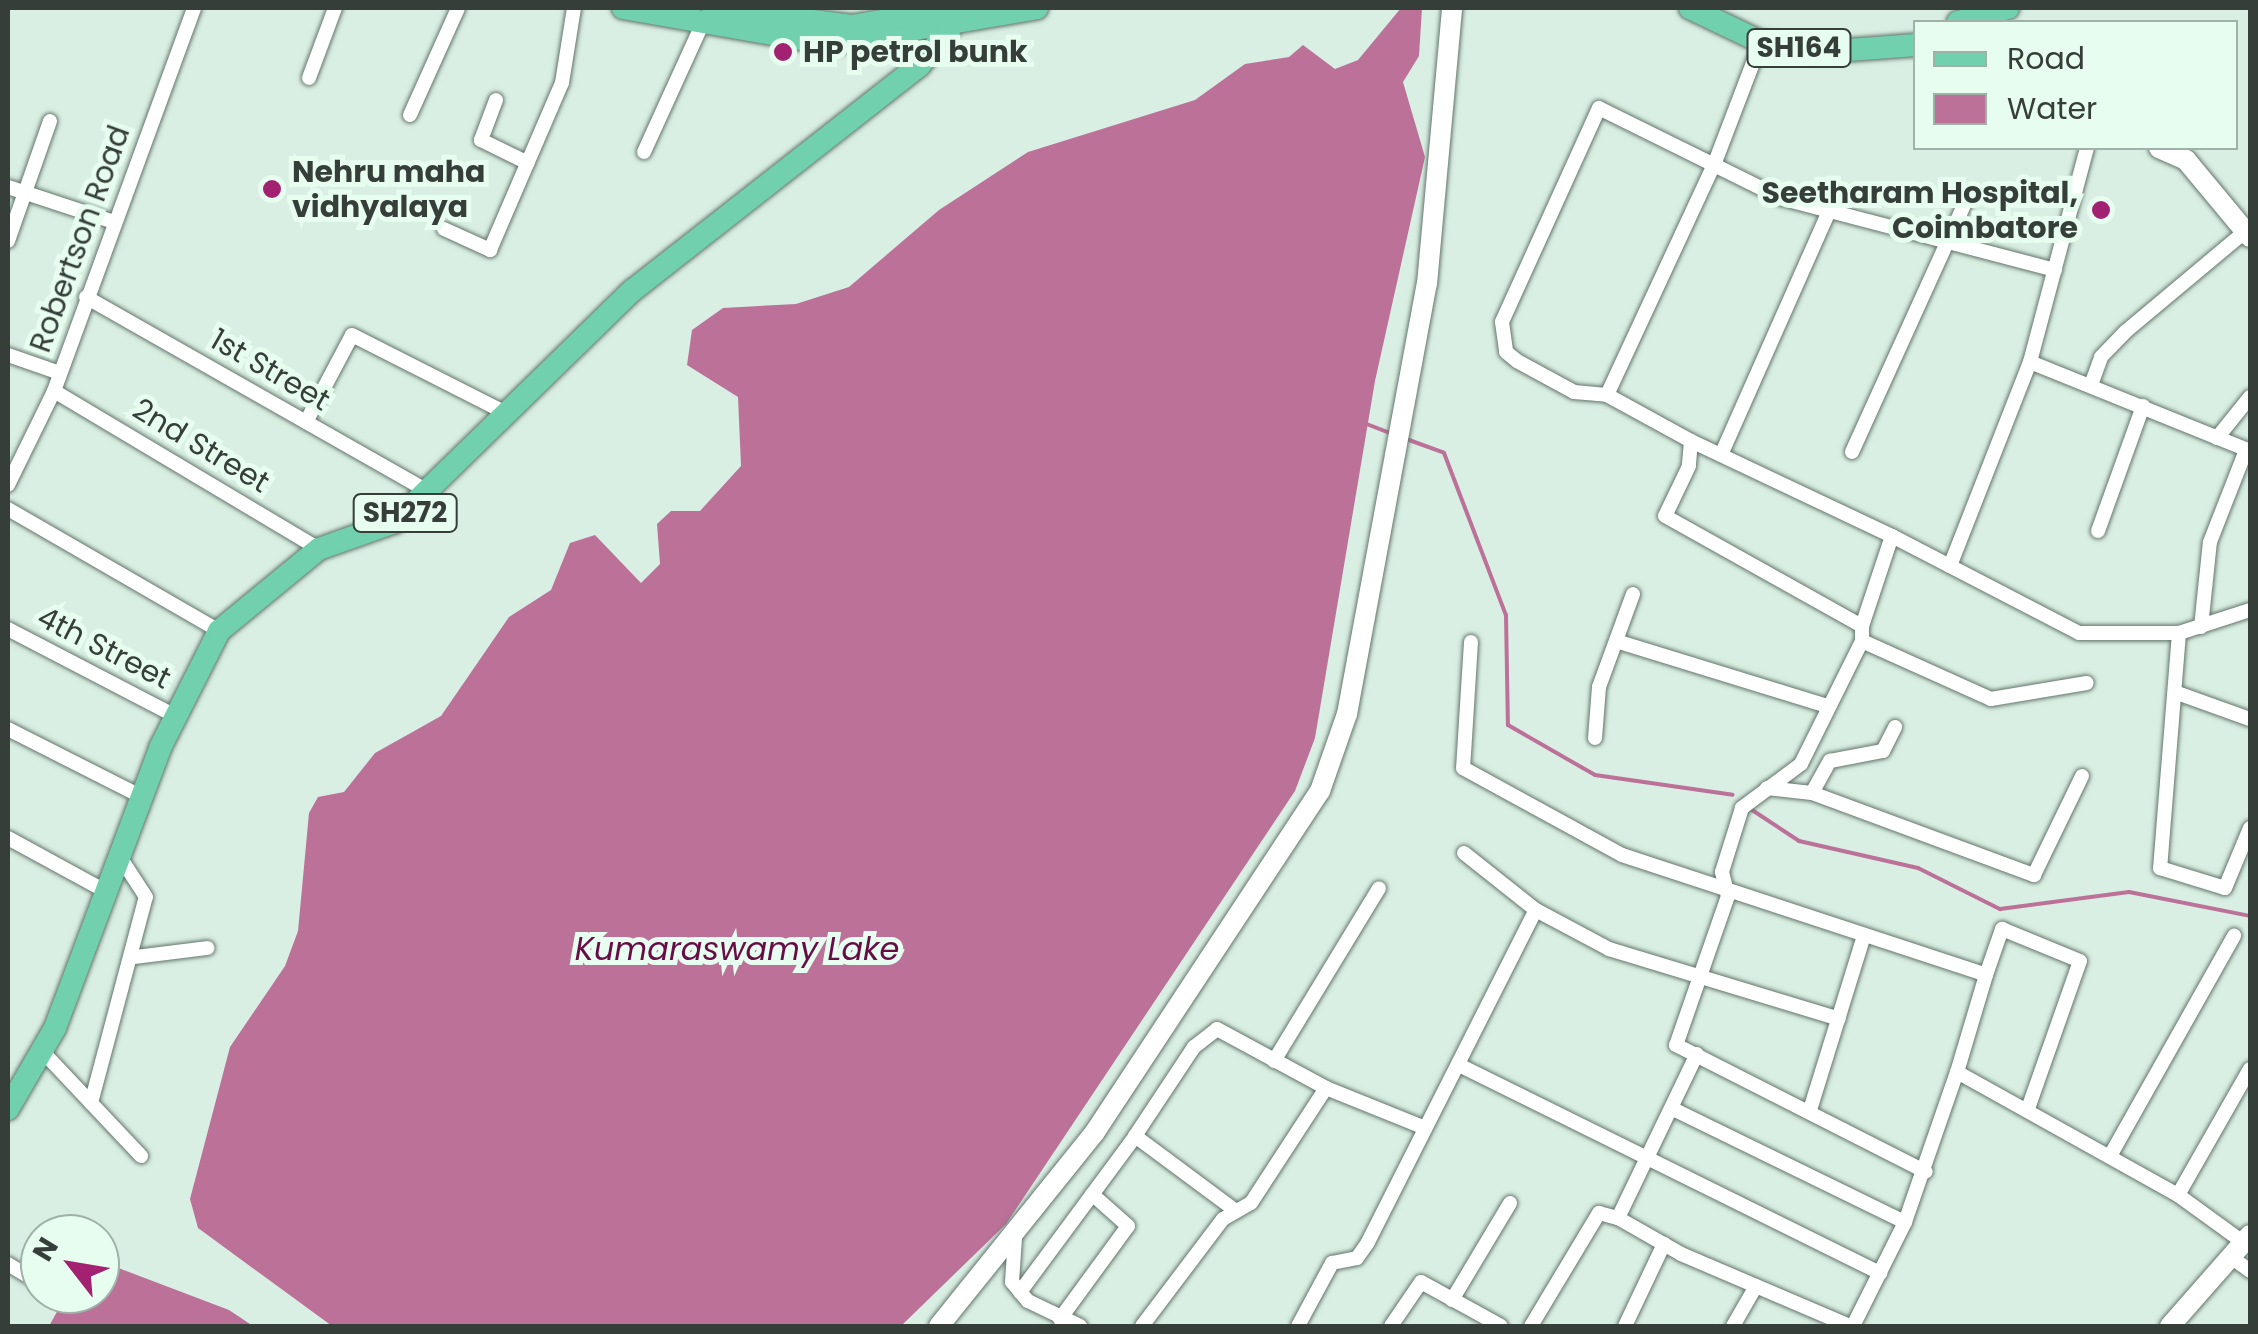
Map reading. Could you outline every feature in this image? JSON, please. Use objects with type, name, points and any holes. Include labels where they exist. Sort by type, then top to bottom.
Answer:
[{"type":"main road","points":[[623,8],[707,17],[829,44],[950,15],[1037,8]]},
{"type":"main road","name":"SH164","points":[[1690,8],[1761,42],[1851,54],[1913,45]]},
{"type":"main road","name":"SH164","points":[[1720,8],[1806,36],[1913,31]]},
{"type":"main road","points":[[1965,20],[2008,8]]},
{"type":"main road","points":[[2008,20],[2031,8]]},
{"type":"main road","name":"SH272","points":[[8,1109],[43,1052],[175,716],[219,631],[319,549],[395,522],[510,415],[633,290],[919,66],[950,15]]},
{"type":"street","name":"Robertson Road","points":[[8,485],[54,390],[194,8]]},
{"type":"street","points":[[308,78],[335,8]]},
{"type":"street","points":[[410,115],[458,8]]},
{"type":"street","points":[[444,229],[487,253],[562,84],[574,8]]},
{"type":"street","points":[[939,1326],[1014,1238],[1129,1082],[1320,791],[1342,730],[1427,284],[1452,8]]},
{"type":"street","points":[[644,152],[707,17]]},
{"type":"street","points":[[1606,395],[1714,165],[1761,42]]},
{"type":"street","points":[[496,100],[481,140],[528,163]]},
{"type":"street","points":[[2055,270],[1828,214],[1714,165],[1599,108],[1548,206],[1502,322],[1506,352],[1574,392],[1606,395],[2079,633],[2179,634],[2250,610]]},
{"type":"street","points":[[8,241],[50,121]]},
{"type":"street","points":[[1950,566],[2030,362],[2086,150]]},
{"type":"street","points":[[2091,385],[2100,357],[2125,332],[2248,234],[2186,160],[2164,150]]},
{"type":"street","points":[[8,187],[114,222]]},
{"type":"street","points":[[1852,452],[1968,196]]},
{"type":"street","points":[[1721,455],[1828,214]]},
{"type":"street","name":"1st Street","points":[[86,297],[428,491]]},
{"type":"street","points":[[306,422],[352,335],[510,415]]},
{"type":"street","points":[[8,355],[60,373]]},
{"type":"street","points":[[2030,362],[2248,451],[2210,542],[2200,627]]},
{"type":"street","name":"2nd Street","points":[[54,390],[319,549]]},
{"type":"street","points":[[2217,438],[2250,397]]},
{"type":"street","points":[[2098,531],[2143,406]]},
{"type":"street","points":[[1691,441],[1689,466],[1665,516],[1862,633],[1990,699],[2088,684]]},
{"type":"street","points":[[8,510],[219,631]]},
{"type":"street","points":[[1892,536],[1862,633],[1801,764],[1742,808],[1702,973],[1676,1045],[1926,1172]]},
{"type":"street","points":[[1595,738],[1599,687],[1633,594]]},
{"type":"street","name":"4th Street","points":[[8,628],[175,716]]},
{"type":"street","points":[[2179,634],[2180,694],[2160,868],[2225,888],[2250,828]]},
{"type":"street","points":[[1616,641],[1827,706]]},
{"type":"street","points":[[1471,642],[1463,768],[1622,855],[1725,884],[1864,936],[1986,975]]},
{"type":"street","points":[[2180,694],[2250,719]]},
{"type":"street","points":[[1812,793],[1830,761],[1883,751],[1895,728]]},
{"type":"street","points":[[8,729],[142,797]]},
{"type":"street","points":[[1767,788],[1812,793],[2034,875],[2082,776]]},
{"type":"street","points":[[8,838],[107,892]]},
{"type":"street","points":[[1464,853],[1536,910],[1609,949],[1702,973],[1838,1018]]},
{"type":"street","points":[[91,1103],[135,957],[146,896],[120,857]]},
{"type":"street","points":[[1274,1061],[1379,888]]},
{"type":"street","points":[[1298,1326],[1332,1263],[1356,1258],[1368,1242],[1536,910]]},
{"type":"street","points":[[1531,1326],[1599,1212],[1852,1326],[1926,1172],[2002,929],[2080,961],[2029,1106]]},
{"type":"street","points":[[1810,1110],[1864,936]]},
{"type":"street","points":[[2110,1156],[2234,936]]},
{"type":"street","points":[[135,957],[207,948]]},
{"type":"street","points":[[1020,1292],[1212,1028],[1326,1088],[1425,1128]]},
{"type":"street","points":[[43,1052],[140,1156]]},
{"type":"street","points":[[1618,1218],[1650,1164],[1697,1054]]},
{"type":"street","points":[[1459,1065],[1650,1164],[1880,1272]]},
{"type":"street","points":[[2178,1194],[2250,1069]]},
{"type":"street","points":[[1956,1072],[2029,1106],[2178,1194],[2242,1245],[2250,1271]]},
{"type":"street","points":[[1142,1326],[1236,1212],[1251,1203],[1326,1088]]},
{"type":"street","points":[[1674,1110],[1905,1222]]},
{"type":"street","points":[[1136,1135],[1236,1212]]},
{"type":"street","points":[[1014,1238],[1012,1282],[1020,1292],[1070,1324],[1128,1226],[1092,1194]]},
{"type":"street","points":[[1452,1300],[1510,1203]]},
{"type":"street","points":[[1625,1326],[1664,1244]]},
{"type":"street","points":[[2170,1326],[2242,1245]]},
{"type":"street","points":[[1391,1326],[1421,1282],[1498,1326]]},
{"type":"street","points":[[1733,1326],[1756,1286]]},
{"type":"water","name":"Kumaraswamy Lake","points":[[1401,8],[1422,8],[1419,56],[1403,82],[1425,157],[1375,381],[1315,738],[1295,791],[1006,1224],[901,1326],[332,1326],[198,1228],[190,1199],[230,1047],[285,966],[298,931],[309,813],[318,797],[344,792],[375,753],[441,716],[509,617],[551,590],[570,543],[595,535],[641,583],[660,564],[657,524],[671,511],[700,511],[741,466],[738,397],[687,365],[692,330],[723,308],[796,304],[849,287],[939,210],[1028,152],[1195,100],[1245,64],[1289,57],[1303,45],[1335,69],[1358,60]]},
{"type":"water","points":[[120,1269],[229,1310],[253,1326],[49,1326],[56,1314],[120,1314]]},
{"type":"waterway","points":[[1364,423],[1388,432]]},
{"type":"waterway","points":[[1409,440],[1444,453],[1506,615],[1508,725],[1595,775],[1733,795]]},
{"type":"waterway","points":[[1749,808],[1799,841],[1918,868],[2000,909],[2129,892],[2250,916]]},
{"type":"place","name":"HP petrol bunk","points":[[783,52]]},
{"type":"place","name":"Nehru maha vidhyalaya","points":[[272,189]]},
{"type":"place","name":"Seetharam Hospital, Coimbatore","points":[[2101,210]]}]
